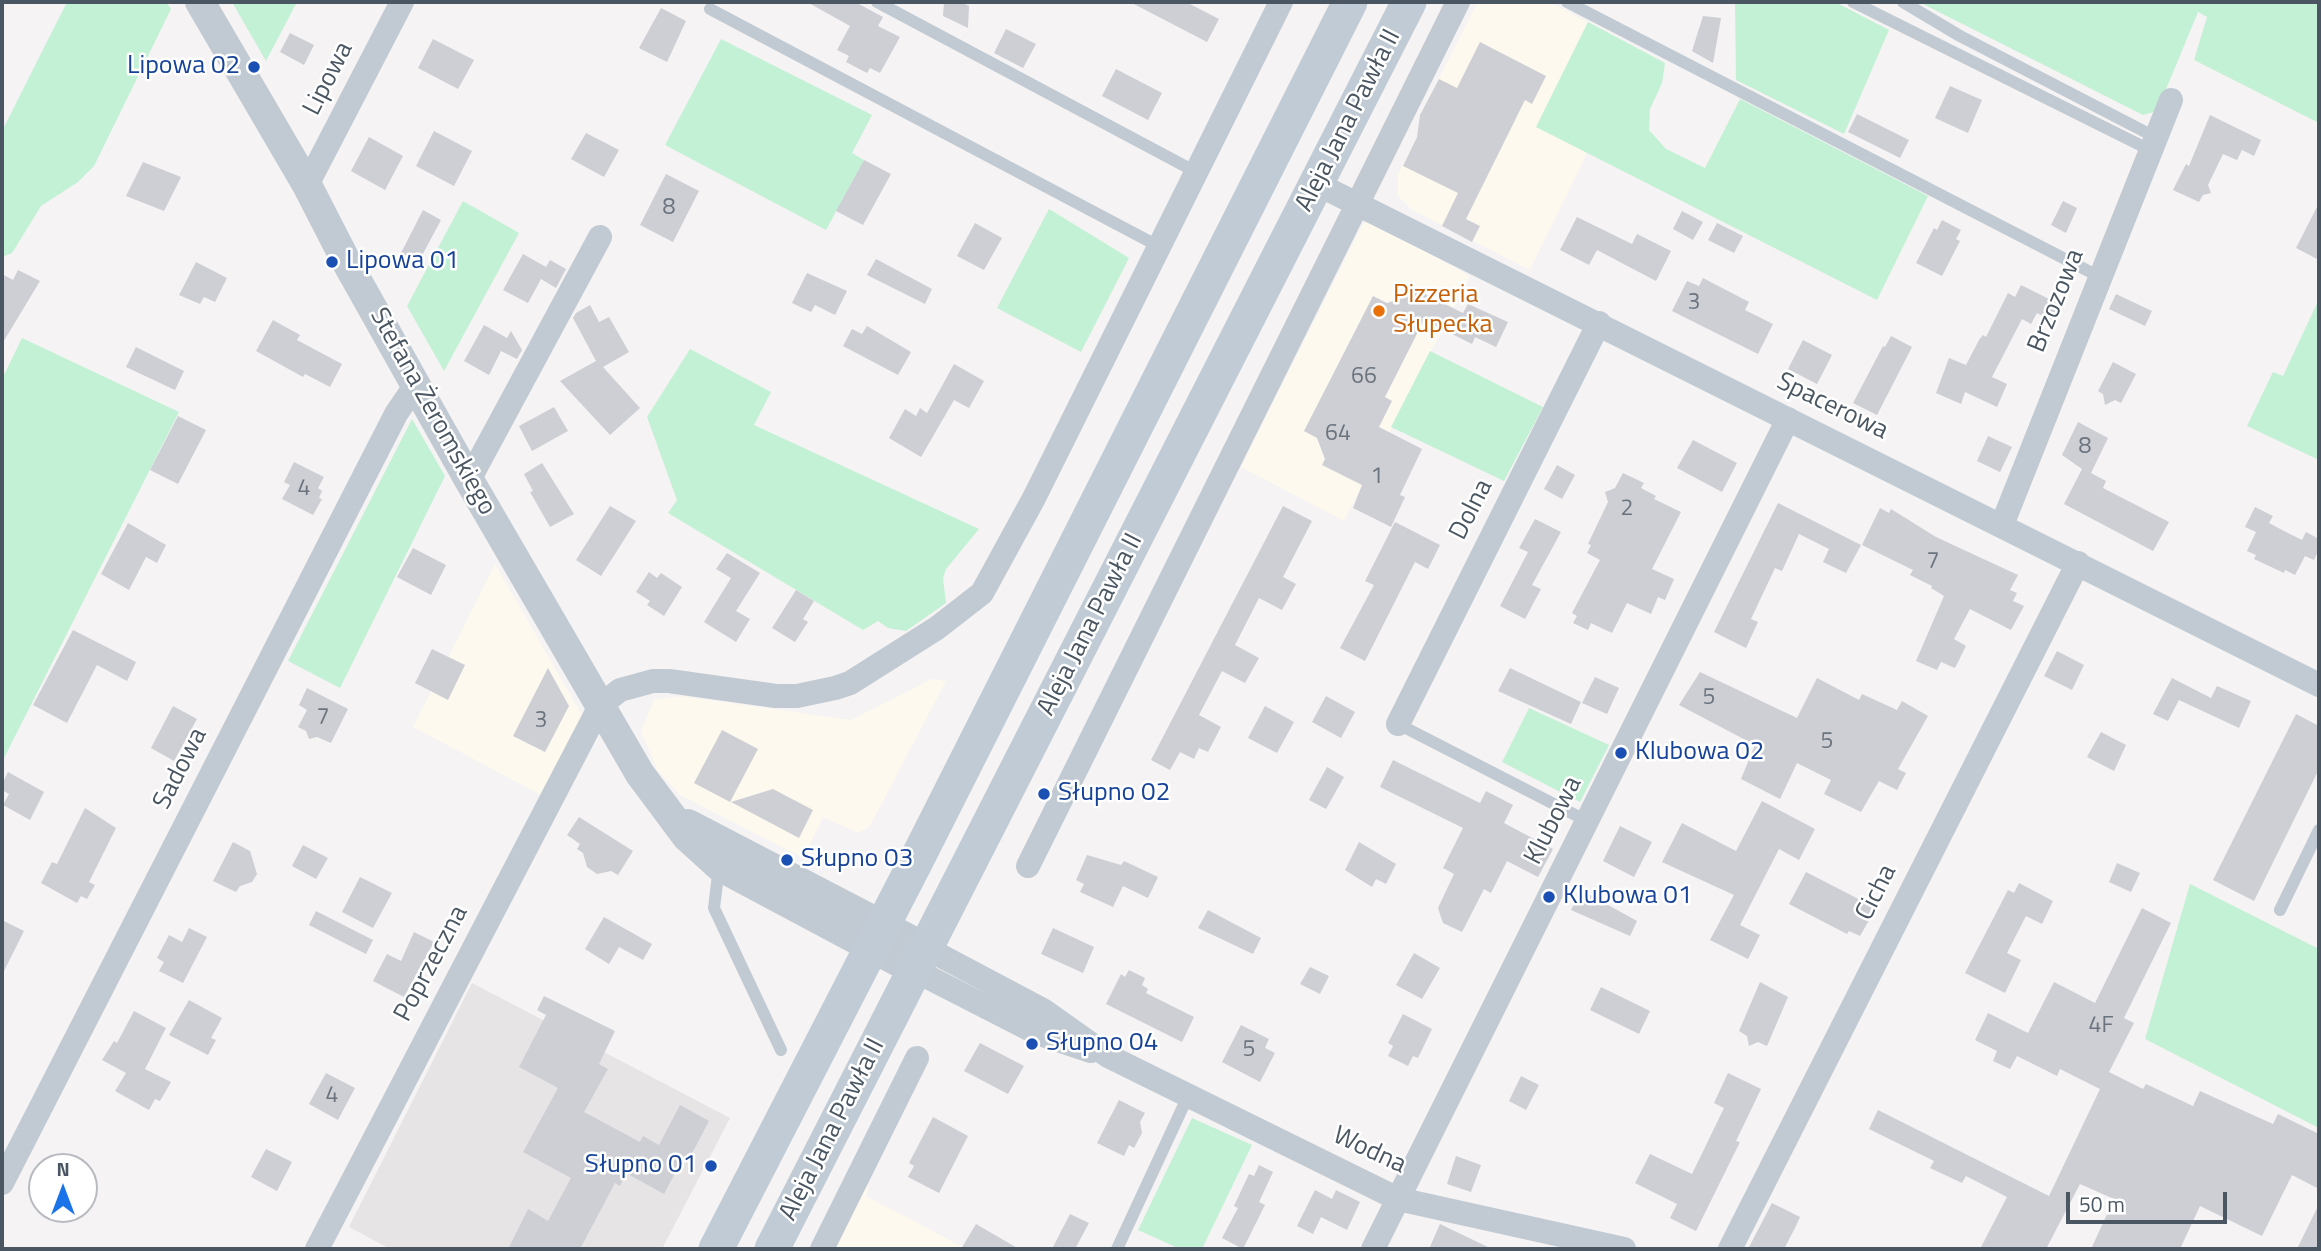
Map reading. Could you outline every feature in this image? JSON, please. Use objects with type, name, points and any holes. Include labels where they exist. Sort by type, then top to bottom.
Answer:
[{"type":"main road","name":"Aleja Jana Pawła II","points":[[716,1249],[1350,2]]},
{"type":"main road","name":"Aleja Jana Pawła II","points":[[772,1249],[1409,2]]},
{"type":"street","name":"Stefana Żeromskiego","points":[[201,2],[307,184],[346,261],[417,383],[469,480],[640,774],[703,854],[719,866],[876,936]]},
{"type":"street","name":"Lipowa","points":[[307,184],[402,2]]},
{"type":"street","points":[[600,706],[620,690],[653,681],[776,696],[797,696],[835,688],[850,683],[957,614],[982,593],[1013,541],[1281,2]]},
{"type":"street","points":[[1028,866],[1458,2]]},
{"type":"street","name":"Brzozowa","points":[[2002,525],[2098,276],[2171,100]]},
{"type":"street","name":"Spacerowa","points":[[1317,184],[2319,685]]},
{"type":"street","points":[[469,480],[600,237]]},
{"type":"street","name":"Dolna","points":[[1398,724],[1599,323]]},
{"type":"street","name":"Sadowa","points":[[2,1184],[390,427],[417,383]]},
{"type":"street","name":"Klubowa","points":[[1373,1249],[1788,419]]},
{"type":"street","name":"Cicha","points":[[1730,1249],[2078,563]]},
{"type":"street","name":"Poprzeczna","points":[[317,1249],[600,706]]},
{"type":"street","name":"Stefana Żeromskiego","points":[[673,816],[876,936]]},
{"type":"street","points":[[876,936],[920,959]]},
{"type":"street","name":"Wodna","points":[[920,959],[1037,1033],[1108,1056],[1398,1199],[1623,1249]]},
{"type":"street","points":[[822,1249],[917,1058]]},
{"type":"lane","points":[[877,2],[1196,172]]},
{"type":"lane","points":[[1567,2],[2098,276]]},
{"type":"lane","points":[[1853,2],[2155,144]]},
{"type":"lane","points":[[1903,2],[2155,144]]},
{"type":"lane","points":[[710,9],[1160,247]]},
{"type":"lane","points":[[1907,28],[1922,13]]},
{"type":"lane","points":[[1398,724],[1587,821]]},
{"type":"lane","points":[[2280,910],[2319,830]]},
{"type":"lane","points":[[719,866],[714,908],[781,1050]]},
{"type":"lane","points":[[1117,1249],[1188,1096]]},
{"type":"shaded area","points":[[1478,2],[1549,2],[1588,22],[1536,127],[1587,153],[1530,270],[1412,210],[1398,196],[1398,174],[1417,137],[1420,115]]},
{"type":"shaded area","points":[[1370,221],[1470,276],[1344,521],[1241,467],[1363,224]]},
{"type":"shaded area","points":[[495,564],[582,715],[541,795],[413,727]]},
{"type":"shaded area","points":[[932,679],[946,681],[870,826],[858,833],[823,817],[803,858],[680,795],[657,770],[641,731],[654,700],[680,696],[851,720]]},
{"type":"shaded area","points":[[472,983],[730,1118],[662,1249],[390,1249],[349,1227]]},
{"type":"shaded area","points":[[862,1183],[869,1188],[866,1196],[967,1249],[830,1249]]},
{"type":"green space","points":[[67,2],[166,2],[171,9],[94,166],[78,182],[41,206],[12,253],[2,257],[2,131]]},
{"type":"green space","points":[[232,2],[297,2],[266,61]]},
{"type":"green space","points":[[1735,2],[1835,2],[1889,30],[1844,134],[1736,80]]},
{"type":"green space","points":[[1919,2],[2319,2],[2319,123],[2194,60],[2207,17],[2198,12],[2157,111],[2143,115]]},
{"type":"green space","points":[[1588,22],[1665,63],[1662,83],[1650,109],[1649,130],[1666,149],[1705,168],[1740,99],[1928,196],[1877,300],[1536,127]]},
{"type":"green space","points":[[721,39],[872,115],[852,153],[864,160],[826,230],[665,145]]},
{"type":"green space","points":[[463,201],[519,233],[444,371],[407,306]]},
{"type":"green space","points":[[1049,209],[1129,258],[1081,352],[997,308]]},
{"type":"green space","points":[[2319,299],[2319,460],[2247,426],[2273,372],[2283,376]]},
{"type":"green space","points":[[22,338],[179,412],[2,762],[2,379]]},
{"type":"green space","points":[[690,349],[771,392],[754,425],[979,529],[946,569],[943,578],[946,603],[906,631],[888,628],[878,621],[863,630],[668,513],[677,500],[647,417]]},
{"type":"green space","points":[[1430,351],[1543,407],[1504,481],[1391,427]]},
{"type":"green space","points":[[412,419],[445,476],[340,688],[288,661]]},
{"type":"green space","points":[[1529,708],[1609,745],[1580,802],[1502,762]]},
{"type":"green space","points":[[2190,884],[2319,949],[2319,1128],[2145,1039]]},
{"type":"green space","points":[[1192,1118],[1252,1145],[1202,1249],[1180,1249],[1138,1230]]},
{"type":"building","points":[[807,2],[855,2],[883,17],[878,26],[900,37],[880,73],[870,68],[867,73],[846,62],[849,56],[837,50],[850,26]]},
{"type":"building","points":[[944,2],[961,2],[969,6],[968,28],[943,16]]},
{"type":"building","points":[[1130,2],[1186,2],[1219,19],[1207,42]]},
{"type":"building","points":[[661,8],[686,21],[667,62],[639,48]]},
{"type":"building","points":[[1703,16],[1721,18],[1713,63],[1692,51]]},
{"type":"building","points":[[1006,29],[1036,44],[1023,68],[994,53]]},
{"type":"building","points":[[290,33],[314,45],[304,65],[280,52]]},
{"type":"building","points":[[433,39],[474,60],[458,89],[418,68]]},
{"type":"building","points":[[1480,42],[1546,76],[1532,104],[1525,100],[1466,219],[1480,226],[1472,242],[1442,226],[1458,193],[1403,166],[1417,137],[1420,115],[1439,79],[1457,88]]},
{"type":"building","points":[[1116,69],[1162,93],[1148,120],[1102,96]]},
{"type":"building","points":[[1950,86],[1982,100],[1968,133],[1935,118]]},
{"type":"building","points":[[1857,114],[1909,140],[1900,158],[1848,132]]},
{"type":"building","points":[[2210,115],[2261,140],[2254,156],[2242,150],[2237,160],[2223,154],[2208,185],[2211,193],[2203,195],[2199,202],[2173,190],[2186,164],[2189,166]]},
{"type":"building","points":[[434,131],[472,151],[454,186],[416,166]]},
{"type":"building","points":[[586,133],[619,150],[604,177],[571,159]]},
{"type":"building","points":[[369,137],[403,156],[385,190],[351,171]]},
{"type":"building","points":[[864,160],[891,174],[863,225],[836,211]]},
{"type":"building","points":[[143,162],[181,177],[164,211],[126,196]]},
{"type":"building","points":[[666,174],[699,191],[673,242],[640,225]]},
{"type":"building","points":[[2063,201],[2077,208],[2066,233],[2051,225]]},
{"type":"building","points":[[2319,203],[2319,260],[2296,248]]},
{"type":"building","points":[[423,210],[441,220],[418,263],[401,253]]},
{"type":"building","points":[[1682,211],[1703,222],[1693,240],[1673,229]]},
{"type":"building","points":[[1577,217],[1632,244],[1637,234],[1671,251],[1656,281],[1597,250],[1589,265],[1560,250]]},
{"type":"building","points":[[1942,220],[1961,230],[1956,239],[1960,241],[1942,276],[1916,263],[1934,228],[1937,230]]},
{"type":"building","points":[[975,223],[1002,238],[984,270],[957,256]]},
{"type":"building","points":[[1717,223],[1743,236],[1734,253],[1708,240]]},
{"type":"building","points":[[523,254],[546,267],[550,260],[566,269],[556,288],[541,279],[528,303],[503,290]]},
{"type":"building","points":[[876,259],[932,289],[925,304],[867,275]]},
{"type":"building","points":[[196,262],[227,278],[215,302],[204,297],[200,304],[179,295]]},
{"type":"building","points":[[18,270],[40,281],[2,344],[2,274],[13,280]]},
{"type":"building","points":[[807,273],[847,291],[835,315],[815,305],[811,312],[792,303]]},
{"type":"building","points":[[1703,278],[1749,302],[1745,310],[1773,324],[1758,354],[1672,311],[1687,281],[1699,286]]},
{"type":"building","points":[[2021,285],[2059,304],[2051,320],[2037,313],[2031,324],[2022,319],[1992,377],[2007,384],[1997,407],[1965,392],[1961,404],[1936,393],[1949,358],[1966,365],[1979,340],[1983,335],[1986,337],[2008,293],[2015,297]]},
{"type":"building","points":[[1413,288],[1463,313],[1468,304],[1508,322],[1496,347],[1475,337],[1472,344],[1424,320],[1385,397],[1392,401],[1379,427],[1422,449],[1400,495],[1405,497],[1391,527],[1353,508],[1362,485],[1322,465],[1325,459],[1317,438],[1304,431],[1373,296],[1387,303],[1409,296]]},
{"type":"building","points":[[2116,294],[2152,311],[2145,326],[2109,309]]},
{"type":"building","points":[[590,305],[599,322],[609,317],[629,352],[603,367],[640,408],[610,435],[560,381],[596,361],[573,318],[576,313]]},
{"type":"building","points":[[273,320],[300,335],[297,340],[342,364],[330,387],[305,374],[303,377],[256,351]]},
{"type":"building","points":[[484,325],[507,338],[511,331],[522,350],[517,359],[501,351],[489,375],[464,361]]},
{"type":"building","points":[[867,326],[911,352],[898,375],[843,346],[852,329],[862,334]]},
{"type":"building","points":[[1891,336],[1912,347],[1877,415],[1853,403]]},
{"type":"building","points":[[1803,340],[1832,355],[1817,384],[1788,369]]},
{"type":"building","points":[[136,347],[184,371],[175,390],[126,367]]},
{"type":"building","points":[[2113,362],[2136,374],[2121,403],[2115,400],[2105,405],[2103,394],[2098,391]]},
{"type":"building","points":[[954,364],[984,381],[969,408],[954,400],[921,457],[889,438],[905,409],[916,416],[920,408],[927,413]]},
{"type":"building","points":[[554,407],[568,431],[532,451],[519,426]]},
{"type":"building","points":[[178,416],[206,430],[178,484],[150,470]]},
{"type":"building","points":[[2078,422],[2108,438],[2091,473],[2106,481],[2103,488],[2169,522],[2153,551],[2064,504],[2082,469],[2062,455]]},
{"type":"building","points":[[1988,436],[2012,447],[2000,472],[1977,461]]},
{"type":"building","points":[[1693,440],[1737,463],[1722,492],[1677,468]]},
{"type":"building","points":[[294,462],[324,477],[318,488],[322,491],[319,498],[322,499],[313,515],[282,499],[290,485],[284,482]]},
{"type":"building","points":[[542,463],[574,514],[550,527],[530,492],[533,491],[524,474]]},
{"type":"building","points":[[1557,465],[1575,475],[1562,499],[1544,489]]},
{"type":"building","points":[[1623,473],[1644,483],[1641,488],[1656,496],[1654,499],[1681,512],[1652,569],[1674,579],[1665,600],[1658,597],[1651,614],[1627,603],[1612,633],[1591,623],[1588,630],[1573,623],[1577,616],[1572,613],[1600,560],[1587,553],[1591,545],[1588,544],[1608,502],[1605,492],[1615,488]]},
{"type":"building","points":[[1778,503],[1861,545],[1846,573],[1823,562],[1829,549],[1799,534],[1782,571],[1775,568],[1751,619],[1758,622],[1746,648],[1714,632]]},
{"type":"building","points":[[610,506],[636,521],[601,576],[576,560]]},
{"type":"building","points":[[1283,506],[1312,521],[1283,577],[1296,584],[1282,610],[1259,598],[1235,645],[1259,658],[1245,683],[1222,671],[1199,715],[1221,727],[1208,752],[1199,748],[1194,759],[1180,752],[1170,770],[1151,760]]},
{"type":"building","points":[[2255,507],[2273,516],[2269,523],[2302,540],[2306,532],[2319,539],[2319,549],[2314,560],[2305,556],[2295,575],[2285,570],[2284,573],[2254,559],[2256,555],[2247,551],[2256,532],[2245,527]]},
{"type":"building","points":[[1880,508],[1889,513],[1891,509],[1936,537],[2018,575],[2010,590],[2017,593],[2013,601],[2024,606],[2011,630],[1970,609],[1954,639],[1966,646],[1955,668],[1941,662],[1937,670],[1916,661],[1944,596],[1931,588],[1932,586],[1910,575],[1913,570],[1862,545]]},
{"type":"building","points":[[1535,519],[1561,532],[1532,585],[1541,589],[1525,619],[1500,606],[1528,552],[1519,548]]},
{"type":"building","points":[[1395,522],[1440,545],[1428,569],[1415,562],[1365,661],[1340,648],[1374,585],[1365,581]]},
{"type":"building","points":[[128,523],[166,545],[157,563],[146,557],[129,590],[101,574]]},
{"type":"building","points":[[413,548],[446,565],[431,595],[397,577]]},
{"type":"building","points":[[727,553],[760,573],[736,611],[750,619],[736,642],[704,622],[731,578],[716,569]]},
{"type":"building","points":[[649,572],[657,578],[661,573],[682,587],[664,616],[647,605],[650,601],[636,592]]},
{"type":"building","points":[[796,590],[814,601],[803,619],[808,622],[795,642],[772,628]]},
{"type":"building","points":[[73,630],[136,662],[127,681],[97,665],[67,723],[33,705]]},
{"type":"building","points":[[432,649],[465,665],[448,700],[415,683]]},
{"type":"building","points":[[2057,651],[2084,665],[2072,690],[2044,676]]},
{"type":"building","points":[[548,668],[569,706],[545,752],[513,736]]},
{"type":"building","points":[[1510,668],[1581,702],[1571,724],[1498,691]]},
{"type":"building","points":[[1700,672],[1797,718],[1817,678],[1859,700],[1862,694],[1897,710],[1902,701],[1928,716],[1898,769],[1906,773],[1897,790],[1879,781],[1861,812],[1824,794],[1831,780],[1797,763],[1780,799],[1741,779],[1755,745],[1679,705]]},
{"type":"building","points":[[1595,677],[1619,688],[1607,714],[1582,703]]},
{"type":"building","points":[[2172,678],[2211,698],[2217,686],[2251,701],[2239,728],[2179,700],[2168,721],[2153,714]]},
{"type":"building","points":[[307,688],[348,709],[331,743],[317,737],[309,739],[306,731],[298,727],[307,710],[299,705]]},
{"type":"building","points":[[1326,696],[1355,712],[1341,738],[1312,722]]},
{"type":"building","points":[[173,706],[197,719],[174,761],[151,748]]},
{"type":"building","points":[[1265,706],[1294,722],[1277,753],[1248,738]]},
{"type":"building","points":[[2296,714],[2319,726],[2319,769],[2254,901],[2213,880]]},
{"type":"building","points":[[722,730],[758,749],[730,802],[694,783]]},
{"type":"building","points":[[2101,732],[2126,745],[2114,771],[2087,757]]},
{"type":"building","points":[[1393,760],[1480,803],[1486,791],[1513,805],[1504,823],[1553,849],[1538,877],[1507,861],[1491,893],[1484,889],[1462,932],[1443,923],[1438,908],[1454,874],[1443,868],[1463,828],[1380,787]]},
{"type":"building","points":[[1327,767],[1344,777],[1326,809],[1309,800]]},
{"type":"building","points":[[8,772],[44,792],[30,820],[3,805],[9,794],[2,790]]},
{"type":"building","points":[[773,789],[813,810],[799,838],[731,802]]},
{"type":"building","points":[[1762,801],[1815,829],[1799,860],[1779,849],[1740,925],[1760,935],[1748,959],[1710,940],[1734,895],[1662,862],[1682,823],[1736,851]]},
{"type":"building","points":[[85,808],[116,828],[89,882],[95,885],[87,899],[81,896],[77,903],[41,883],[52,862],[57,864]]},
{"type":"building","points":[[579,817],[633,851],[618,875],[611,871],[597,874],[587,867],[583,853],[577,849],[580,844],[567,835]]},
{"type":"building","points":[[1620,826],[1652,842],[1634,877],[1603,861]]},
{"type":"building","points":[[233,842],[250,851],[257,874],[252,882],[240,886],[236,892],[213,881]]},
{"type":"building","points":[[1359,842],[1396,864],[1386,884],[1376,879],[1372,887],[1345,870]]},
{"type":"building","points":[[303,845],[328,858],[316,879],[292,866]]},
{"type":"building","points":[[1087,855],[1121,865],[1124,861],[1158,877],[1148,898],[1123,886],[1113,907],[1080,892],[1084,884],[1076,880]]},
{"type":"building","points":[[2117,863],[2140,873],[2131,892],[2109,882]]},
{"type":"building","points":[[1806,872],[1876,908],[1860,936],[1849,931],[1847,934],[1789,904]]},
{"type":"building","points":[[360,877],[392,893],[373,928],[342,912]]},
{"type":"building","points":[[2019,883],[2053,901],[2042,924],[2026,916],[2007,953],[2021,960],[2005,993],[1965,973],[2008,890],[2014,893]]},
{"type":"building","points":[[1581,890],[1637,921],[1630,936],[1571,910]]},
{"type":"building","points":[[2142,908],[2171,923],[2124,1018],[2134,1023],[2109,1072],[2143,1089],[2146,1084],[2193,1106],[2200,1091],[2273,1124],[2278,1114],[2319,1134],[2319,1189],[2292,1175],[2262,1236],[2200,1206],[2180,1249],[2091,1249],[2114,1199],[2080,1184],[2046,1249],[1980,1249],[2007,1197],[1966,1176],[1962,1183],[1930,1168],[1934,1161],[1869,1129],[1878,1110],[2049,1196],[2100,1089],[2060,1069],[2057,1076],[2017,1056],[2010,1069],[1993,1061],[1997,1051],[1975,1040],[1988,1013],[2028,1033],[2054,982],[2095,1003]]},
{"type":"building","points":[[1208,910],[1261,938],[1253,954],[1198,928]]},
{"type":"building","points":[[316,911],[373,940],[366,954],[309,925]]},
{"type":"building","points":[[604,917],[652,944],[643,960],[619,947],[609,964],[585,949]]},
{"type":"building","points":[[2,920],[24,931],[2,975]]},
{"type":"building","points":[[189,928],[207,937],[183,983],[159,971],[164,962],[157,958],[169,935],[182,942]]},
{"type":"building","points":[[1053,928],[1094,947],[1083,973],[1041,954]]},
{"type":"building","points":[[414,932],[434,942],[404,997],[373,981],[387,954],[401,961]]},
{"type":"building","points":[[1414,953],[1440,968],[1422,999],[1396,985]]},
{"type":"building","points":[[1310,967],[1329,976],[1320,994],[1300,984]]},
{"type":"building","points":[[1129,970],[1145,978],[1142,985],[1148,989],[1146,993],[1194,1017],[1182,1042],[1106,1004],[1121,974],[1125,977]]},
{"type":"building","points":[[1760,982],[1788,997],[1767,1046],[1758,1042],[1749,1046],[1747,1036],[1739,1031]]},
{"type":"building","points":[[1601,987],[1650,1011],[1639,1034],[1590,1010]]},
{"type":"building","points":[[544,996],[615,1031],[599,1064],[608,1069],[584,1112],[640,1142],[643,1136],[659,1145],[680,1105],[709,1121],[689,1159],[684,1156],[664,1194],[626,1173],[620,1186],[615,1183],[580,1249],[508,1249],[528,1209],[548,1221],[571,1178],[523,1152],[558,1088],[519,1067],[546,1015],[537,1010]]},
{"type":"building","points":[[189,1000],[222,1018],[211,1038],[216,1040],[208,1055],[169,1035]]},
{"type":"building","points":[[134,1011],[166,1028],[145,1069],[171,1082],[160,1101],[155,1099],[149,1110],[115,1091],[126,1073],[102,1060],[114,1041],[117,1043]]},
{"type":"building","points":[[1403,1014],[1432,1029],[1418,1058],[1413,1056],[1408,1066],[1388,1056],[1393,1046],[1388,1043]]},
{"type":"building","points":[[1241,1025],[1269,1039],[1265,1048],[1275,1053],[1260,1082],[1222,1062]]},
{"type":"building","points":[[980,1043],[1024,1066],[1008,1094],[964,1071]]},
{"type":"building","points":[[326,1073],[355,1088],[338,1120],[309,1104]]},
{"type":"building","points":[[1728,1073],[1761,1089],[1736,1141],[1740,1142],[1696,1231],[1670,1218],[1677,1204],[1635,1183],[1650,1154],[1692,1174],[1724,1108],[1714,1103]]},
{"type":"building","points":[[1521,1076],[1539,1085],[1526,1110],[1509,1101]]},
{"type":"building","points":[[1119,1100],[1145,1113],[1140,1122],[1142,1133],[1134,1148],[1129,1145],[1124,1156],[1097,1143]]},
{"type":"building","points":[[933,1117],[968,1136],[939,1193],[908,1177],[914,1166],[909,1163]]},
{"type":"building","points":[[266,1149],[292,1162],[277,1191],[251,1177]]},
{"type":"building","points":[[1456,1156],[1481,1165],[1471,1192],[1447,1184]]},
{"type":"building","points":[[1259,1165],[1273,1172],[1259,1202],[1265,1205],[1243,1249],[1222,1238],[1238,1208],[1234,1206],[1249,1174],[1254,1176]]},
{"type":"building","points":[[1315,1190],[1332,1199],[1336,1190],[1360,1202],[1347,1230],[1321,1217],[1313,1234],[1297,1226]]},
{"type":"building","points":[[1772,1203],[1800,1217],[1795,1228],[1784,1249],[1748,1249]]},
{"type":"building","points":[[2319,1204],[2319,1249],[2297,1249]]},
{"type":"building","points":[[1070,1214],[1089,1223],[1075,1249],[1052,1249]]},
{"type":"building","points":[[976,1224],[1019,1249],[961,1249]]},
{"type":"building","points":[[1440,1224],[1492,1249],[1429,1249]]},
{"type":"place","name":"Lipowa 02","points":[[254,67]]},
{"type":"place","name":"Lipowa 01","points":[[332,262]]},
{"type":"place","name":"Pizzeria Słupecka","points":[[1379,311]]},
{"type":"place","name":"Klubowa 02","points":[[1621,753]]},
{"type":"place","name":"Słupno 02","points":[[1044,794]]},
{"type":"place","name":"Słupno 03","points":[[787,860]]},
{"type":"place","name":"Klubowa 01","points":[[1549,897]]},
{"type":"place","name":"Słupno 04","points":[[1032,1044]]},
{"type":"place","name":"Słupno 01","points":[[711,1166]]}]
